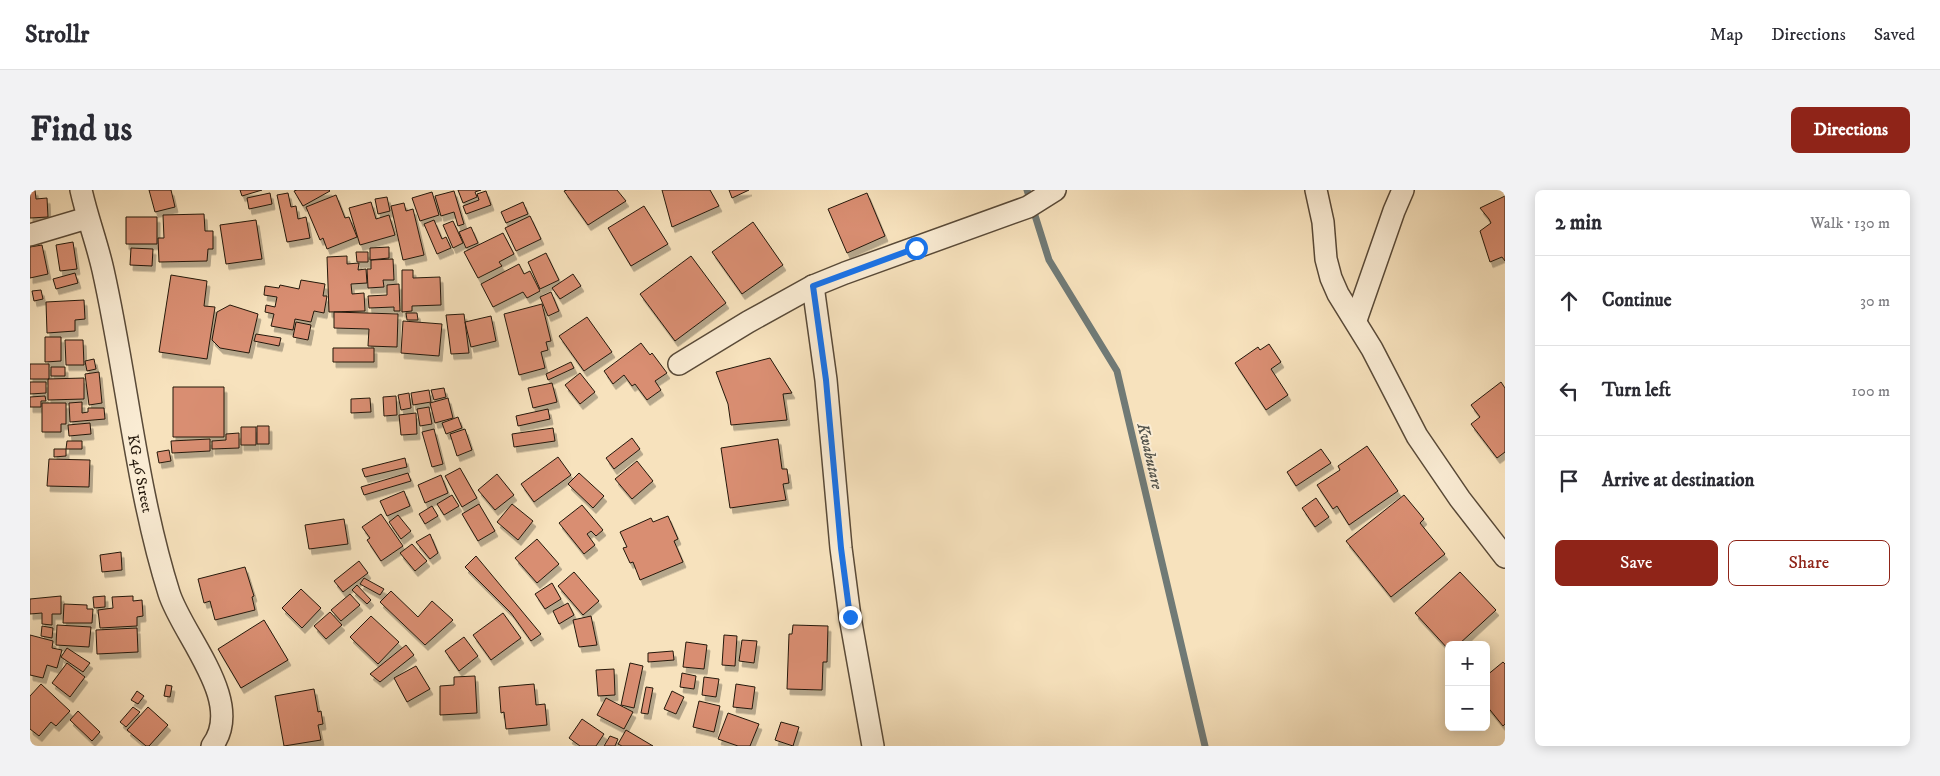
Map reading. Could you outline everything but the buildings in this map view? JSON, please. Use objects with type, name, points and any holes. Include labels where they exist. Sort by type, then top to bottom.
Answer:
[{"type":"street","name":"KG 46 Street","points":[[81,190],[87,218],[103,269],[146,500],[170,595],[221,700],[222,719],[212,746]]},
{"type":"street","points":[[679,364],[748,322],[813,286],[1028,207],[1055,190]]},
{"type":"street","points":[[1316,190],[1323,222],[1326,259],[1330,278],[1338,294],[1356,320],[1417,436],[1460,499],[1505,557]]},
{"type":"street","points":[[1356,320],[1390,220],[1403,190]]},
{"type":"street","points":[[30,235],[87,218]]},
{"type":"street","points":[[813,286],[826,380],[843,568],[872,746]]},
{"type":"waterway","name":"Kwabutare","points":[[1027,190],[1049,260],[1117,371],[1205,746]]},
{"type":"route","points":[[850,617],[841,548],[826,380],[813,286],[916,248]]}]
